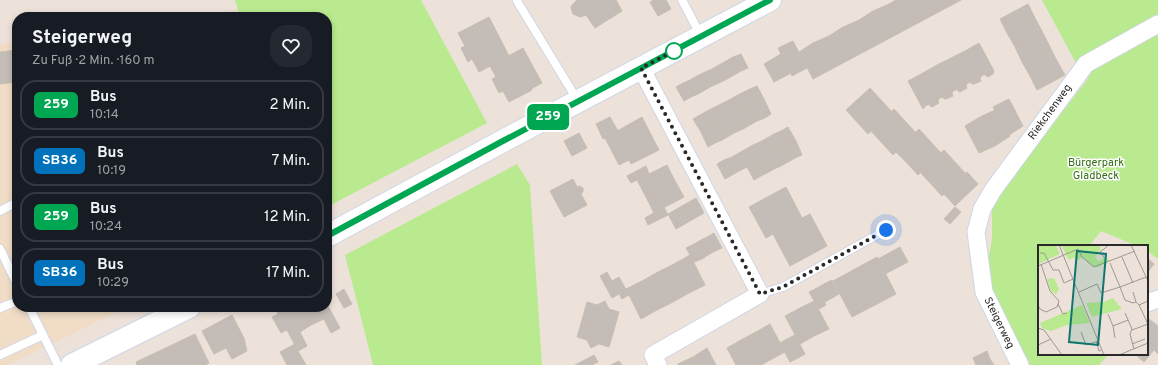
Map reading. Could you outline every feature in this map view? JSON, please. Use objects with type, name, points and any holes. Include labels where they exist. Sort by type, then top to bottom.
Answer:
[{"type":"main road","points":[[332,233],[770,0]]},
{"type":"main road","points":[[72,365],[179,312]]},
{"type":"street","name":"Riekchenweg","points":[[976,232],[982,209],[993,190],[1086,64],[1158,24]]},
{"type":"street","points":[[641,68],[760,294],[653,355],[658,365]]},
{"type":"street","name":"Steigerweg","points":[[976,232],[984,292],[1020,365]]},
{"type":"street","points":[[1148,303],[1158,299]]},
{"type":"lane","points":[[682,0],[702,36]]},
{"type":"lane","points":[[517,1],[578,101]]},
{"type":"lane","points":[[0,211],[12,205]]},
{"type":"lane","points":[[760,294],[783,287],[886,230]]},
{"type":"lane","points":[[0,249],[12,274]]},
{"type":"lane","points":[[0,308],[12,303]]},
{"type":"lane","points":[[32,312],[58,365]]},
{"type":"lane","points":[[0,355],[43,335]]},
{"type":"shaded area","points":[[238,10],[239,12],[224,12]]},
{"type":"shaded area","points":[[12,42],[12,312],[118,312],[8,365],[0,365],[0,44]]},
{"type":"green space","points":[[235,0],[421,0],[487,123],[332,204],[332,12],[239,12]]},
{"type":"green space","name":"Bürgerpark Gladbeck","points":[[1042,0],[1158,0],[1158,259],[1148,252],[1148,245],[1135,245],[1101,231],[1090,245],[1038,245],[1038,355],[1108,355],[1099,365],[1028,365],[987,284],[989,255],[992,239],[992,209],[996,197],[1088,79],[1077,65]]},
{"type":"green space","points":[[517,164],[530,185],[542,365],[373,365],[345,255]]},
{"type":"building","points":[[577,0],[616,0],[622,11],[595,28],[586,15],[580,17],[573,14],[571,8]]},
{"type":"building","points":[[654,0],[666,0],[671,9],[658,16],[650,2]]},
{"type":"building","points":[[896,0],[906,0],[918,23],[903,31],[889,4]]},
{"type":"building","points":[[906,0],[925,0],[933,15],[918,23]]},
{"type":"building","points":[[925,0],[944,0],[948,7],[933,15]]},
{"type":"building","points":[[944,0],[961,0],[948,7]]},
{"type":"building","points":[[889,4],[903,31],[888,39],[873,11]]},
{"type":"building","points":[[1028,4],[1035,18],[1007,33],[1000,19]]},
{"type":"building","points":[[873,11],[888,39],[873,47],[859,20]]},
{"type":"building","points":[[489,17],[509,56],[479,72],[472,59],[468,62],[461,48],[465,46],[458,33]]},
{"type":"building","points":[[1035,18],[1043,33],[1015,47],[1007,33]]},
{"type":"building","points":[[859,20],[873,47],[858,55],[843,27]]},
{"type":"building","points":[[843,27],[858,55],[843,63],[829,36]]},
{"type":"building","points":[[1043,33],[1050,47],[1022,62],[1015,47]]},
{"type":"building","points":[[829,36],[843,63],[828,71],[813,43]]},
{"type":"building","points":[[793,41],[807,68],[792,76],[778,48]]},
{"type":"building","points":[[813,43],[828,71],[813,79],[799,52]]},
{"type":"building","points":[[979,43],[994,71],[993,74],[988,77],[985,74],[980,78],[965,51]]},
{"type":"building","points":[[1050,47],[1057,61],[1030,76],[1022,62]]},
{"type":"building","points":[[523,48],[542,83],[509,102],[503,91],[499,93],[492,79],[496,77],[490,66]]},
{"type":"building","points":[[12,51],[12,83],[0,84],[0,52]]},
{"type":"building","points":[[965,51],[981,81],[974,84],[971,82],[966,84],[966,86],[951,58]]},
{"type":"building","points":[[741,54],[748,68],[741,71],[733,57]]},
{"type":"building","points":[[781,54],[791,73],[774,82],[764,64]]},
{"type":"building","points":[[733,57],[741,71],[734,75],[726,61]]},
{"type":"building","points":[[951,58],[967,88],[960,92],[957,89],[952,93],[937,65]]},
{"type":"building","points":[[726,61],[734,75],[727,79],[719,65]]},
{"type":"building","points":[[1057,61],[1065,75],[1037,90],[1030,76]]},
{"type":"building","points":[[719,65],[727,79],[719,83],[712,69]]},
{"type":"building","points":[[937,65],[953,96],[946,99],[943,97],[938,99],[938,101],[923,73]]},
{"type":"building","points":[[712,69],[719,83],[712,86],[705,72]]},
{"type":"building","points":[[705,72],[712,86],[705,90],[697,76]]},
{"type":"building","points":[[923,73],[939,103],[932,107],[929,104],[923,109],[908,81]]},
{"type":"building","points":[[697,76],[705,90],[698,94],[690,80]]},
{"type":"building","points":[[690,80],[698,94],[691,97],[683,83]]},
{"type":"building","points":[[683,83],[691,97],[684,101],[676,87]]},
{"type":"building","points":[[757,86],[764,99],[757,103],[750,89]]},
{"type":"building","points":[[870,88],[881,100],[857,122],[846,110]]},
{"type":"building","points":[[750,89],[757,103],[750,107],[742,93]]},
{"type":"building","points":[[742,93],[750,107],[743,110],[736,96]]},
{"type":"building","points":[[736,96],[743,110],[736,114],[729,100]]},
{"type":"building","points":[[764,99],[771,114],[765,118],[757,103]]},
{"type":"building","points":[[1009,99],[1023,126],[1009,135],[993,107]]},
{"type":"building","points":[[729,100],[736,114],[729,118],[721,104]]},
{"type":"building","points":[[881,100],[892,112],[868,134],[857,122]]},
{"type":"building","points":[[757,103],[765,118],[757,121],[750,107]]},
{"type":"building","points":[[721,104],[729,118],[722,122],[715,107]]},
{"type":"building","points":[[715,107],[722,122],[715,125],[707,111]]},
{"type":"building","points":[[750,107],[757,121],[750,125],[743,110]]},
{"type":"building","points":[[894,109],[905,121],[882,143],[871,131]]},
{"type":"building","points":[[743,110],[750,125],[743,129],[736,114]]},
{"type":"building","points":[[995,110],[1010,136],[995,146],[980,117]]},
{"type":"building","points":[[707,111],[715,125],[708,129],[700,115]]},
{"type":"building","points":[[736,114],[743,129],[736,132],[729,118]]},
{"type":"building","points":[[700,115],[708,129],[701,132],[693,119]]},
{"type":"building","points":[[610,117],[618,131],[603,139],[596,124]]},
{"type":"building","points":[[642,117],[659,150],[631,164],[629,160],[619,165],[605,138]]},
{"type":"building","points":[[980,117],[995,146],[979,153],[965,126]]},
{"type":"building","points":[[729,118],[736,132],[729,136],[722,122]]},
{"type":"building","points":[[905,121],[916,133],[893,155],[882,143]]},
{"type":"building","points":[[722,122],[729,136],[722,140],[715,125]]},
{"type":"building","points":[[715,125],[722,140],[715,143],[708,129]]},
{"type":"building","points":[[788,127],[796,141],[788,145],[781,131]]},
{"type":"building","points":[[708,129],[715,143],[708,147],[701,132]]},
{"type":"building","points":[[919,129],[930,141],[907,163],[896,152]]},
{"type":"building","points":[[781,131],[788,145],[782,149],[774,134]]},
{"type":"building","points":[[579,133],[587,148],[572,156],[564,141]]},
{"type":"building","points":[[774,134],[782,149],[774,152],[767,138]]},
{"type":"building","points":[[767,138],[774,152],[767,156],[760,142]]},
{"type":"building","points":[[796,141],[802,155],[795,158],[788,145]]},
{"type":"building","points":[[930,141],[941,153],[918,175],[907,163]]},
{"type":"building","points":[[760,142],[767,156],[760,160],[753,145]]},
{"type":"building","points":[[753,145],[760,160],[754,163],[746,149]]},
{"type":"building","points":[[788,145],[795,158],[788,162],[782,149]]},
{"type":"building","points":[[746,149],[754,163],[747,167],[739,153]]},
{"type":"building","points":[[782,149],[788,162],[781,166],[774,152]]},
{"type":"building","points":[[944,150],[955,162],[931,184],[920,172]]},
{"type":"building","points":[[774,152],[781,166],[774,169],[767,156]]},
{"type":"building","points":[[739,153],[747,167],[739,171],[732,157]]},
{"type":"building","points":[[767,156],[774,169],[767,173],[760,160]]},
{"type":"building","points":[[732,157],[739,171],[732,175],[724,160]]},
{"type":"building","points":[[724,160],[732,175],[725,179],[717,164]]},
{"type":"building","points":[[760,160],[767,173],[761,176],[754,163]]},
{"type":"building","points":[[955,162],[966,174],[942,196],[931,184]]},
{"type":"building","points":[[754,163],[761,176],[754,180],[747,167]]},
{"type":"building","points":[[667,165],[675,181],[646,197],[637,180]]},
{"type":"building","points":[[646,166],[649,174],[631,183],[627,176]]},
{"type":"building","points":[[967,172],[978,184],[955,206],[944,194]]},
{"type":"building","points":[[573,179],[577,187],[579,186],[583,188],[583,192],[581,194],[587,205],[564,217],[550,191]]},
{"type":"building","points":[[675,181],[684,197],[654,213],[646,197]]},
{"type":"building","points":[[786,187],[802,218],[810,214],[827,246],[790,266],[773,234],[766,238],[749,207]]},
{"type":"building","points":[[696,198],[704,213],[697,217],[689,202]]},
{"type":"building","points":[[689,202],[697,217],[690,221],[682,206]]},
{"type":"building","points":[[682,206],[690,221],[683,225],[675,210]]},
{"type":"building","points":[[664,207],[668,215],[648,225],[645,218]]},
{"type":"building","points":[[955,207],[961,212],[950,224],[944,219]]},
{"type":"building","points":[[675,210],[683,225],[676,229],[668,214]]},
{"type":"building","points":[[714,233],[722,248],[715,251],[707,237]]},
{"type":"building","points":[[707,237],[715,251],[708,255],[701,240]]},
{"type":"building","points":[[701,240],[708,255],[702,259],[694,244]]},
{"type":"building","points":[[694,244],[702,259],[694,262],[686,248]]},
{"type":"building","points":[[900,247],[908,262],[885,274],[878,259]]},
{"type":"building","points":[[690,255],[705,285],[689,293],[674,264]]},
{"type":"building","points":[[877,257],[896,294],[852,317],[833,281]]},
{"type":"building","points":[[1148,259],[1154,264],[1148,272]]},
{"type":"building","points":[[674,264],[689,293],[673,302],[658,272]]},
{"type":"building","points":[[607,272],[619,294],[612,298],[600,276]]},
{"type":"building","points":[[658,272],[673,302],[657,310],[642,281]]},
{"type":"building","points":[[619,277],[629,295],[622,299],[612,281]]},
{"type":"building","points":[[832,280],[839,294],[832,298],[824,284]]},
{"type":"building","points":[[642,281],[657,310],[641,319],[626,289]]},
{"type":"building","points":[[824,284],[832,298],[825,302],[817,288]]},
{"type":"building","points":[[817,288],[826,305],[819,309],[809,292]]},
{"type":"building","points":[[344,289],[352,304],[344,308],[336,294]]},
{"type":"building","points":[[605,301],[609,309],[619,312],[614,330],[582,320],[587,302],[597,305]]},
{"type":"building","points":[[814,301],[829,329],[814,336],[800,308]]},
{"type":"building","points":[[800,308],[814,336],[800,344],[785,316]]},
{"type":"building","points":[[277,312],[304,312],[311,325],[300,332],[307,346],[298,351],[287,330],[281,333],[272,317],[278,314]]},
{"type":"building","points":[[304,312],[331,312],[340,328],[331,333],[324,319],[311,325]]},
{"type":"building","points":[[232,315],[244,338],[247,351],[232,359],[226,348],[214,354],[202,331]]},
{"type":"building","points":[[1149,319],[1158,326],[1158,345],[1144,362],[1136,355],[1148,355]]},
{"type":"building","points":[[582,320],[614,330],[609,347],[599,344],[591,348],[587,340],[577,337]]},
{"type":"building","points":[[770,324],[785,352],[770,360],[756,332]]},
{"type":"building","points":[[756,332],[770,360],[761,365],[754,365],[741,340]]},
{"type":"building","points":[[195,334],[209,363],[205,365],[137,365],[136,362]]},
{"type":"building","points":[[795,335],[805,354],[798,358],[787,339]]},
{"type":"building","points":[[787,339],[798,358],[790,362],[780,343]]},
{"type":"building","points":[[741,340],[754,365],[736,365],[727,348]]},
{"type":"building","points":[[295,344],[306,365],[287,365],[280,352]]},
{"type":"building","points":[[1158,345],[1158,354],[1154,350]]},
{"type":"building","points":[[707,348],[716,365],[697,365],[693,357]]},
{"type":"building","points":[[987,351],[990,359],[976,365],[973,358]]},
{"type":"building","points":[[594,355],[598,362],[592,365],[575,365]]},
{"type":"building","points":[[693,357],[697,365],[678,365],[678,364]]},
{"type":"building","points":[[990,359],[994,365],[978,365]]},
{"type":"building","points":[[619,361],[622,365],[611,365]]},
{"type":"bus line","name":"259","points":[[332,233],[770,0]]},
{"type":"route","points":[[674,51],[676,50],[641,68],[760,294],[771,292],[783,287],[886,230]]}]
